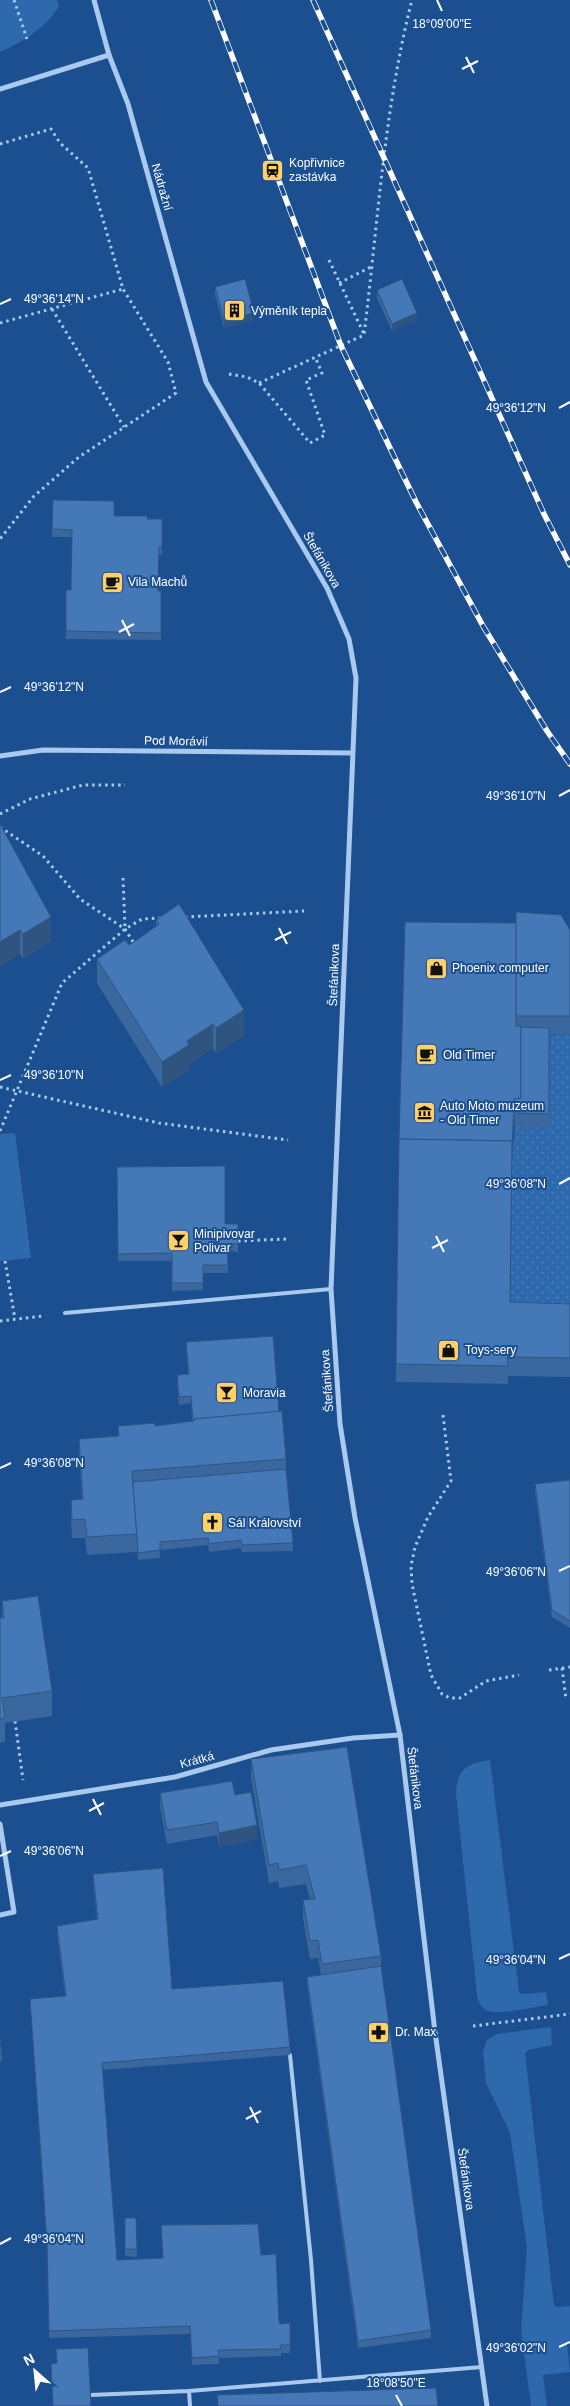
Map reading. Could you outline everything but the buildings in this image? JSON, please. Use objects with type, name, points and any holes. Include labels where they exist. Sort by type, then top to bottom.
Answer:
[{"type":"street","name":"Nádražní","points":[[94,0],[110,55],[128,104],[206,382]]},
{"type":"street","points":[[0,89],[110,55]]},
{"type":"street","name":"Štefánikova","points":[[206,382],[327,588],[348,639],[356,678],[332,1289],[340,1424],[355,1518],[400,1735],[435,2032],[487,2406]]},
{"type":"street","name":"Pod Morávií","points":[[0,756],[43,750],[352,753]]},
{"type":"street","name":"Krátká","points":[[0,1805],[175,1777],[271,1750],[353,1738],[400,1735]]},
{"type":"street","points":[[0,1824],[14,1912],[0,1915]]},
{"type":"lane","points":[[65,1313],[332,1289]]},
{"type":"lane","points":[[290,2054],[311,2260],[320,2380]]},
{"type":"lane","points":[[90,2395],[189,2391],[482,2368]]},
{"type":"lane","points":[[189,2391],[190,2406]]},
{"type":"path","points":[[14,0],[26,40]]},
{"type":"path","points":[[364,335],[383,157],[412,0]]},
{"type":"path","points":[[0,144],[51,129],[60,143],[88,168],[123,288],[168,362],[176,394],[79,457],[34,496],[0,539]]},
{"type":"path","points":[[328,260],[364,335]]},
{"type":"path","points":[[339,283],[372,266]]},
{"type":"path","points":[[0,323],[123,288]]},
{"type":"path","points":[[52,309],[124,428]]},
{"type":"path","points":[[259,383],[316,359],[364,335]]},
{"type":"path","points":[[229,374],[247,377],[259,383],[310,443],[325,435],[306,380],[322,373],[316,359]]},
{"type":"path","points":[[0,814],[30,799],[83,785],[125,785]]},
{"type":"path","points":[[0,827],[43,856],[80,899],[125,929],[139,952]]},
{"type":"path","points":[[123,878],[125,929]]},
{"type":"path","points":[[180,917],[304,911]]},
{"type":"path","points":[[0,1131],[62,983],[125,929],[142,918],[170,917]]},
{"type":"path","points":[[0,1087],[15,1092],[159,1123],[288,1140]]},
{"type":"path","points":[[238,1241],[288,1238]]},
{"type":"path","points":[[5,1261],[15,1319]]},
{"type":"path","points":[[0,1321],[65,1313]]},
{"type":"path","points":[[443,1415],[451,1482],[428,1517],[415,1547],[411,1566],[412,1584],[431,1675],[442,1694],[450,1698],[460,1698],[486,1681],[519,1675]]},
{"type":"path","points":[[549,1670],[570,1667]]},
{"type":"path","points":[[562,1668],[566,1699]]},
{"type":"path","points":[[15,1721],[23,1780],[16,1781]]},
{"type":"path","points":[[473,2026],[570,2014]]},
{"type":"shaded area","points":[[0,0],[57,0],[59,7],[40,28],[17,44],[0,52]]},
{"type":"shaded area","points":[[521,1034],[570,1035],[570,1322],[510,1321],[512,1159],[515,1127],[549,1127]]},
{"type":"shaded area","points":[[15,1133],[31,1258],[0,1261],[0,1134]]},
{"type":"shaded area","points":[[490,1760],[519,1992],[522,1994],[546,1992],[548,2005],[500,2012],[486,2010],[477,1998],[456,1794],[459,1778],[465,1769],[475,1763]]},
{"type":"shaded area","points":[[551,2027],[552,2045],[528,2050],[525,2053],[554,2305],[558,2307],[570,2306],[570,2344],[567,2344],[570,2372],[543,2375],[547,2406],[531,2406],[521,2330],[527,2247],[510,2133],[486,2083],[483,2051],[487,2040],[497,2034]]},
{"type":"railway","points":[[211,0],[341,346],[416,502],[483,626],[547,731],[570,764]]},
{"type":"railway","points":[[313,0],[544,514],[570,565]]},
{"type":"place","name":"Kopřivnice zastávka","points":[[273,170]]},
{"type":"place","name":"Výměník tepla","points":[[235,311]]},
{"type":"place","name":"Vila Machů","points":[[112,582]]},
{"type":"place","name":"Phoenix computer","points":[[436,968]]},
{"type":"place","name":"Old Timer","points":[[427,1055]]},
{"type":"place","name":"Auto Moto muzeum - Old Timer","points":[[424,1113]]},
{"type":"place","name":"Minipivovar Polivar","points":[[178,1241]]},
{"type":"place","name":"Toys-sery","points":[[449,1350]]},
{"type":"place","name":"Moravia","points":[[227,1393]]},
{"type":"place","name":"Sál Království","points":[[212,1523]]},
{"type":"place","name":"Dr. Max","points":[[379,2032]]}]
